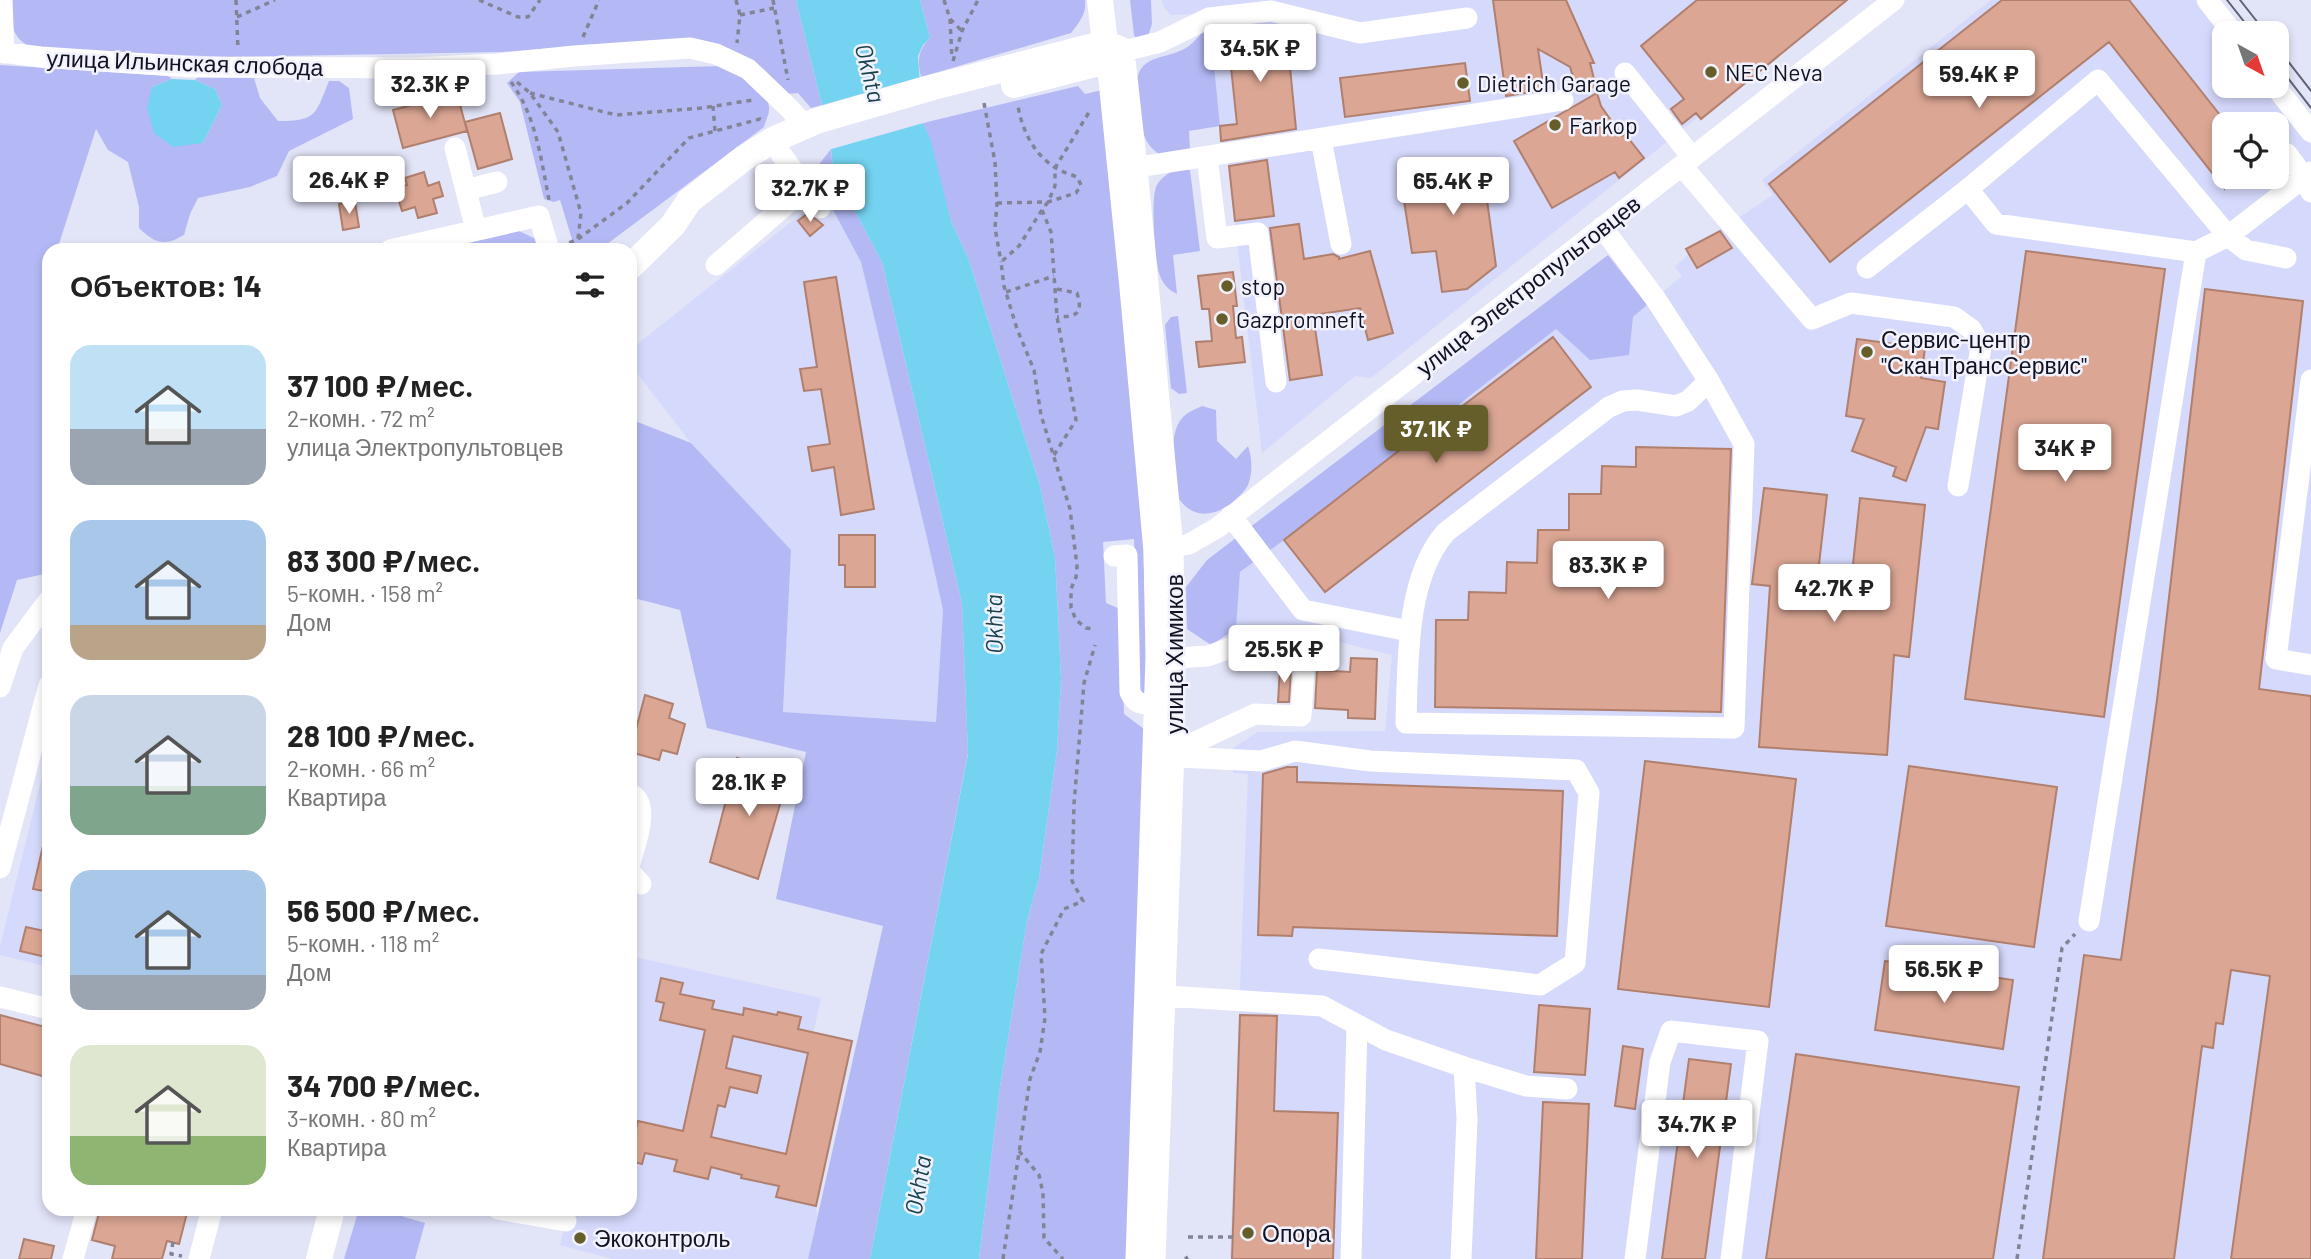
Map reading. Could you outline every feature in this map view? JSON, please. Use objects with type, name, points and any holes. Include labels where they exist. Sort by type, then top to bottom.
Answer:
[{"type":"main road","points":[[1100,0],[1112,52]]},
{"type":"main road","points":[[1112,52],[1118,0]]},
{"type":"main road","points":[[637,260],[673,225],[689,201],[773,139],[1112,52]]},
{"type":"main road","points":[[673,225],[698,212],[781,154],[800,145],[813,128]]},
{"type":"main road","points":[[318,1259],[330,1216]]},
{"type":"street","points":[[2,0],[2,52]]},
{"type":"street","name":"улица Электропультовцев","points":[[1163,549],[1189,544],[1205,536],[1894,0]]},
{"type":"street","points":[[2207,0],[2224,21]]},
{"type":"street","points":[[1112,52],[1160,42],[1209,18],[1271,11],[1360,33],[1467,18]]},
{"type":"street","name":"улица Ильинская слобода","points":[[2,52],[179,66],[413,68],[690,48],[735,61],[783,91],[797,117],[813,128]]},
{"type":"street","name":"улица Химиков","points":[[1112,52],[1128,169],[1175,658],[1174,755],[1136,1259]]},
{"type":"street","points":[[1625,73],[1687,162],[1812,319],[1850,303],[1954,317],[1971,330],[1981,347],[1958,486]]},
{"type":"street","points":[[1867,268],[1968,189],[2098,80],[2228,236],[2246,250],[2286,258]]},
{"type":"street","points":[[2284,98],[2311,132]]},
{"type":"street","points":[[1128,169],[1563,100]]},
{"type":"street","points":[[1321,139],[1341,244]]},
{"type":"street","points":[[455,148],[476,230]]},
{"type":"street","points":[[781,154],[820,208]]},
{"type":"street","points":[[1968,189],[1996,224],[2196,252],[2228,236],[2309,180],[2289,156]]},
{"type":"street","points":[[1207,157],[1217,238],[1258,233],[1276,383]]},
{"type":"street","points":[[466,190],[497,182]]},
{"type":"street","points":[[716,265],[804,189]]},
{"type":"street","points":[[420,243],[539,216],[550,243]]},
{"type":"street","points":[[1602,227],[1655,298],[1709,382],[1744,444],[1734,728],[1406,723],[1409,631],[1427,560],[1446,532],[1609,407],[1623,401],[1637,400],[1676,406],[1688,401],[1709,382]]},
{"type":"street","points":[[2089,921],[2196,252]]},
{"type":"street","points":[[2311,380],[2276,659],[2311,665]]},
{"type":"street","points":[[1231,516],[1303,610],[1409,631]]},
{"type":"street","name":"улица Химиков","points":[[1155,1259],[1156,995],[1152,755],[1163,549]]},
{"type":"street","points":[[1114,556],[1127,555],[1130,692],[1140,704],[1154,704]]},
{"type":"street","points":[[0,687],[13,648],[42,609]]},
{"type":"street","points":[[1174,755],[1255,715],[1301,716],[1305,650],[1252,640],[1208,656],[1175,658]]},
{"type":"street","points":[[0,868],[42,711]]},
{"type":"street","points":[[1152,755],[1261,761],[1295,751],[1370,761],[1576,770],[1589,793],[1575,963],[1540,985],[1319,959]]},
{"type":"street","points":[[637,799],[641,805],[637,833]]},
{"type":"street","points":[[1156,995],[1322,1006],[1386,1040],[1464,1067],[1526,1086],[1567,1089]]},
{"type":"street","points":[[0,997],[42,1007]]},
{"type":"street","points":[[1351,1259],[1357,1025]]},
{"type":"street","points":[[1635,1259],[1660,1062],[1671,1031],[1758,1041],[1731,1259]]},
{"type":"street","points":[[1461,1259],[1467,1119],[1464,1067]]},
{"type":"street","points":[[73,1259],[85,1216]]},
{"type":"street","points":[[199,1259],[210,1216]]},
{"type":"street","points":[[538,1216],[566,1221]]},
{"type":"path","points":[[236,0],[239,68]]},
{"type":"path","points":[[237,17],[275,0]]},
{"type":"path","points":[[479,0],[518,17],[528,17],[540,0]]},
{"type":"path","points":[[574,56],[599,0]]},
{"type":"path","points":[[735,61],[740,15],[736,0]]},
{"type":"path","points":[[530,93],[616,115],[713,106],[783,91],[773,0]]},
{"type":"path","points":[[944,0],[950,19],[952,63],[962,31],[978,0]]},
{"type":"path","points":[[740,15],[774,8]]},
{"type":"path","points":[[950,19],[962,31]]},
{"type":"path","points":[[497,64],[530,93],[558,132],[582,213],[578,239]]},
{"type":"path","points":[[497,64],[524,99],[538,144],[550,202],[539,216]]},
{"type":"path","points":[[998,203],[1048,202],[1076,193],[1081,185],[1077,177],[1055,168],[1038,152],[1022,127],[1016,96]]},
{"type":"path","points":[[984,103],[995,162],[998,203],[995,228],[1006,292],[1017,329],[1034,370],[1041,415],[1070,509],[1075,537],[1076,577],[1071,590],[1071,608],[1076,620],[1086,628],[1094,629]]},
{"type":"path","points":[[713,106],[715,131]]},
{"type":"path","points":[[1001,262],[1019,246],[1048,202],[1055,186],[1055,168],[1091,108]]},
{"type":"path","points":[[568,243],[578,239],[628,203],[689,138],[760,119],[767,122]]},
{"type":"path","points":[[1042,210],[1051,232],[1057,317],[1076,420],[1054,455]]},
{"type":"path","points":[[1006,292],[1054,276]]},
{"type":"path","points":[[1057,289],[1077,293],[1081,305],[1071,317],[1057,317]]},
{"type":"path","points":[[1003,1259],[1030,1079],[1040,1052],[1045,1018],[1041,954],[1064,909],[1083,901],[1072,881],[1074,804],[1084,683],[1095,645]]},
{"type":"path","points":[[2017,1259],[2062,948],[2089,921]]},
{"type":"path","points":[[1018,1150],[1039,1175],[1043,1193],[1044,1238],[1063,1259]]},
{"type":"path","points":[[1188,1237],[1233,1237]]},
{"type":"shaded area","points":[[10,0],[796,0],[822,105],[811,108],[798,93],[787,94],[742,56],[702,40],[686,38],[501,52],[229,57],[35,49],[26,45],[16,35]]},
{"type":"shaded area","points":[[920,0],[1085,0],[1085,9],[1071,33],[921,77],[920,56],[930,38]]},
{"type":"shaded area","points":[[1130,0],[1151,0],[1152,24],[1148,36],[1136,38],[1134,35]]},
{"type":"shaded area","points":[[1162,0],[1847,0],[1701,119],[1698,117],[1371,378],[1355,376],[1262,453],[1208,13],[1171,15],[1163,6]]},
{"type":"shaded area","points":[[1991,0],[2202,0],[2216,21],[2212,21],[2212,98],[2275,98],[2286,112],[2212,112],[2212,189],[2289,189],[2289,116],[2311,145],[2311,1259],[1230,1259],[1248,774],[1233,773],[1233,748],[1258,732],[1385,731],[1392,655],[1283,628],[1236,629],[1240,572],[1556,329],[1590,360],[1633,317],[1682,276],[1675,267],[1700,243],[1773,195],[1762,180]]},
{"type":"shaded area","points":[[1210,25],[1220,126],[1189,131],[1190,151],[1159,154],[1147,142],[1144,133],[1136,86],[1139,72],[1150,61],[1189,46]]},
{"type":"shaded area","points":[[0,65],[168,76],[172,79],[152,87],[203,143],[222,105],[215,89],[195,80],[198,77],[254,78],[260,98],[278,121],[300,120],[313,114],[329,81],[339,81],[349,88],[353,119],[289,151],[277,176],[250,187],[198,198],[184,235],[166,242],[155,240],[139,228],[139,207],[128,162],[108,150],[96,129],[59,243],[42,243],[42,575],[17,580],[0,633]]},
{"type":"shaded area","points":[[720,66],[744,76],[759,87],[768,101],[769,110],[764,127],[608,243],[573,243],[560,200],[554,202],[544,199],[520,102],[507,83],[519,72]]},
{"type":"shaded area","points":[[1078,86],[1085,94],[1102,90],[1143,538],[1148,696],[1143,695],[1139,687],[1134,539],[1103,542],[1106,603],[1120,609],[1124,714],[1144,729],[1127,1259],[979,1259],[999,1093],[1027,921],[1039,878],[1057,750],[1061,679],[1058,614],[1055,558],[1040,486],[969,260],[951,221],[923,123]]},
{"type":"shaded area","points":[[831,149],[833,170],[882,262],[962,603],[968,753],[870,1259],[808,1259],[883,926],[776,899],[806,752],[707,728],[680,610],[637,599],[637,422],[691,443],[791,550],[783,712],[936,722],[943,610],[861,262],[825,195],[818,178],[820,163]]},
{"type":"shaded area","points":[[1174,170],[1190,170],[1200,251],[1173,255],[1177,294],[1166,286],[1159,273],[1154,214],[1157,185],[1164,176]]},
{"type":"shaded area","points":[[825,195],[861,262],[943,611],[936,722],[783,712],[791,550],[691,443],[637,373],[637,344]]},
{"type":"shaded area","points":[[519,231],[536,239],[538,243],[465,243]]},
{"type":"shaded area","points":[[1608,255],[1647,305],[1633,317],[1629,355],[1590,360],[1556,329],[1240,572],[1236,629],[1211,645],[1187,629],[1186,587],[1207,560]]},
{"type":"shaded area","points":[[1178,316],[1187,393],[1179,394],[1171,388],[1165,325],[1171,317]]},
{"type":"shaded area","points":[[1202,406],[1216,410],[1217,441],[1236,459],[1248,446],[1251,466],[1248,485],[1241,494],[1226,507],[1205,514],[1191,510],[1179,499],[1173,445],[1174,435],[1183,417]]},
{"type":"shaded area","points":[[42,776],[42,965],[0,955]]},
{"type":"shaded area","points":[[637,958],[821,998],[777,1197],[816,1206],[817,1217],[808,1259],[613,1259],[560,1245],[567,1216],[637,1216]]},
{"type":"shaded area","points":[[357,1216],[401,1216],[425,1223],[415,1259],[344,1259]]},
{"type":"water","name":"Okhta","points":[[796,0],[920,0],[930,38],[918,56],[923,123],[931,141],[951,221],[969,260],[1040,486],[1055,558],[1061,679],[1057,750],[1039,878],[1027,921],[999,1093],[979,1259],[870,1259],[968,754],[962,603],[882,262],[833,170],[822,105]]},
{"type":"water","points":[[172,79],[195,80],[215,89],[222,105],[203,143],[173,147],[154,133],[147,108],[152,87]]},
{"type":"pier","points":[[924,76],[927,122],[828,150],[819,106]]},
{"type":"building","points":[[1493,0],[1566,0],[1594,63],[1590,63],[1596,87],[1577,90],[1570,67],[1538,49],[1544,90],[1506,96]]},
{"type":"building","name":"NEC Neva","points":[[1697,0],[1847,0],[1701,119],[1696,113],[1682,124],[1671,109],[1684,99],[1641,46]]},
{"type":"building","points":[[2002,0],[2129,0],[2218,112],[2212,112],[2212,173],[2109,42],[1830,262],[1769,184]]},
{"type":"building","points":[[1267,25],[1268,39],[1287,37],[1296,129],[1221,141],[1220,126],[1237,124],[1227,29]]},
{"type":"building","points":[[1465,63],[1470,101],[1345,117],[1340,78]]},
{"type":"building","points":[[457,93],[467,131],[403,148],[393,110]]},
{"type":"building","points":[[1597,93],[1601,106],[1622,136],[1625,134],[1644,158],[1619,178],[1615,172],[1552,208],[1514,141]]},
{"type":"building","points":[[500,113],[512,159],[478,169],[465,122]]},
{"type":"building","points":[[1482,158],[1483,165],[1502,162],[1506,191],[1486,193],[1496,266],[1467,289],[1442,292],[1436,251],[1412,253],[1399,168]]},
{"type":"building","points":[[1267,160],[1274,216],[1235,221],[1229,166]]},
{"type":"building","points":[[424,172],[428,186],[439,182],[443,196],[433,199],[437,213],[418,218],[415,207],[402,211],[395,188],[407,185],[405,178]]},
{"type":"building","points":[[355,202],[359,227],[343,230],[339,204]]},
{"type":"building","points":[[808,213],[823,225],[810,236],[798,221]]},
{"type":"building","points":[[1299,224],[1304,259],[1333,254],[1339,259],[1370,251],[1393,333],[1368,340],[1360,308],[1313,315],[1322,375],[1290,380],[1270,228]]},
{"type":"building","points":[[1720,231],[1732,248],[1697,268],[1686,249]]},
{"type":"building","points":[[2026,251],[2165,269],[2104,717],[1965,699]]},
{"type":"building","points":[[1233,272],[1237,306],[1233,306],[1236,338],[1242,337],[1245,362],[1199,367],[1196,342],[1212,341],[1209,309],[1202,309],[1198,276]]},
{"type":"building","points":[[836,277],[874,509],[841,515],[834,467],[812,471],[808,447],[830,444],[821,389],[804,391],[800,369],[817,367],[804,282]]},
{"type":"building","points":[[2205,289],[2303,301],[2259,689],[2311,696],[2311,1259],[2231,1259],[2270,976],[2231,970],[2223,1024],[2216,1023],[2213,1048],[2202,1046],[2174,1259],[2043,1259],[2084,955],[2121,960],[2157,700]]},
{"type":"building","points":[[1553,337],[1591,387],[1325,592],[1284,540],[1450,411],[1452,414]]},
{"type":"building","points":[[1857,339],[1925,348],[1921,378],[1945,382],[1938,429],[1926,427],[1906,481],[1893,476],[1896,467],[1852,451],[1864,419],[1846,416]]},
{"type":"building","points":[[1636,447],[1731,449],[1721,712],[1435,707],[1436,620],[1468,620],[1469,592],[1506,593],[1507,562],[1537,563],[1538,530],[1569,530],[1569,494],[1601,494],[1602,466],[1636,467]]},
{"type":"building","points":[[1764,488],[1827,495],[1815,599],[1849,602],[1860,498],[1925,505],[1909,657],[1894,655],[1887,755],[1759,747],[1770,586],[1752,584]]},
{"type":"building","points":[[839,535],[875,535],[875,587],[845,587],[845,565],[839,565]]},
{"type":"building","points":[[1351,658],[1377,659],[1375,719],[1348,718],[1348,710],[1315,708],[1317,670],[1350,672]]},
{"type":"building","points":[[1280,668],[1291,669],[1289,702],[1278,702]]},
{"type":"building","points":[[645,695],[673,704],[669,718],[685,724],[677,754],[662,750],[659,760],[637,754],[637,725]]},
{"type":"building","points":[[737,758],[789,774],[758,879],[710,862]]},
{"type":"building","points":[[1645,761],[1796,779],[1769,1007],[1618,989]]},
{"type":"building","points":[[1909,766],[2057,787],[2034,947],[1886,926]]},
{"type":"building","points":[[1297,767],[1297,782],[1563,791],[1557,936],[1293,927],[1292,936],[1258,935],[1263,774]]},
{"type":"building","points":[[42,850],[42,891],[33,889]]},
{"type":"building","points":[[26,927],[42,930],[42,956],[20,951]]},
{"type":"building","points":[[1885,961],[2013,980],[2003,1049],[1875,1030]]},
{"type":"building","points":[[661,978],[683,983],[680,994],[714,1001],[712,1009],[743,1015],[744,1008],[801,1017],[798,1029],[852,1041],[816,1206],[776,1197],[779,1186],[741,1178],[742,1175],[711,1167],[708,1179],[674,1171],[677,1160],[645,1153],[642,1164],[637,1163],[638,1121],[683,1131],[705,1030],[660,1020],[664,1003],[656,1001]],"holes":[[[733,1036],[808,1053],[786,1154],[711,1137],[718,1105],[725,1107],[730,1087],[757,1093],[761,1076],[726,1068]]]},
{"type":"building","points":[[1539,1005],[1590,1009],[1585,1075],[1534,1072]]},
{"type":"building","points":[[0,1015],[42,1026],[42,1076],[0,1064]]},
{"type":"building","points":[[1240,1015],[1277,1016],[1274,1111],[1338,1113],[1333,1259],[1232,1259]]},
{"type":"building","points":[[1623,1046],[1643,1049],[1635,1109],[1615,1106]]},
{"type":"building","points":[[1796,1054],[2019,1087],[1993,1259],[1766,1259]]},
{"type":"building","points":[[1689,1059],[1731,1064],[1705,1259],[1662,1259]]},
{"type":"building","points":[[1543,1102],[1589,1104],[1582,1259],[1536,1259]]},
{"type":"building","points":[[98,1216],[186,1216],[179,1244],[167,1241],[162,1259],[112,1259],[115,1246],[92,1240]]},
{"type":"building","points":[[24,1239],[54,1246],[51,1259],[19,1259]]},
{"type":"tram line","points":[[2227,0],[2244,21]]},
{"type":"tram line","points":[[2240,0],[2257,21]]},
{"type":"tram line","points":[[2289,63],[2311,91]]},
{"type":"tram line","points":[[2289,80],[2311,108]]},
{"type":"place","name":"NEC Neva","points":[[1711,72]]},
{"type":"place","name":"Dietrich Garage","points":[[1463,83]]},
{"type":"place","name":"Farkop","points":[[1555,125]]},
{"type":"place","name":"stop","points":[[1227,286]]},
{"type":"place","name":"Gazpromneft","points":[[1222,319]]},
{"type":"place","name":"Сервис-центр \"СканТрансСервис\"","points":[[1867,352]]},
{"type":"place","name":"Опора","points":[[1248,1233]]},
{"type":"place","name":"Экоконтроль","points":[[580,1238]]}]
